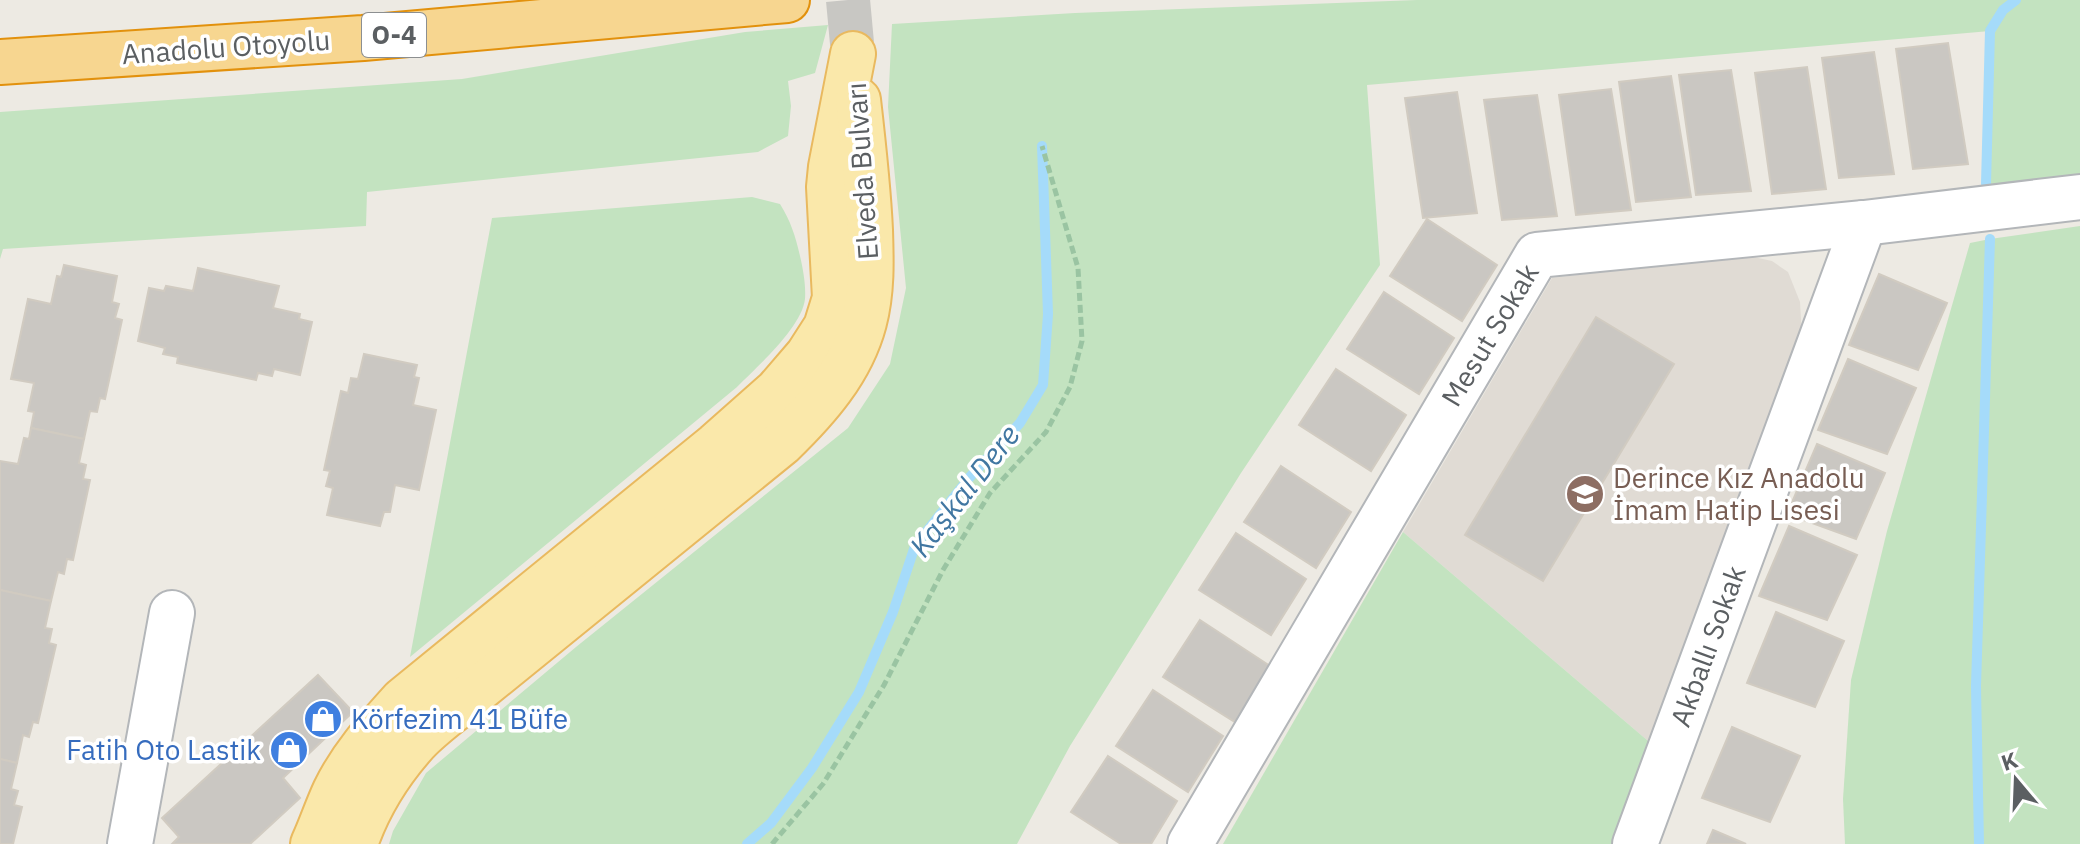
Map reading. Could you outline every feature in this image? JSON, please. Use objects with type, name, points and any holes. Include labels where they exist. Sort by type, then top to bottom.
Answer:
[{"type":"highway","name":"Anadolu Otoyolu","points":[[8,62],[363,38],[787,0]]},
{"type":"main road","name":"Elveda Bulvarı","points":[[313,844],[346,771],[366,740],[403,700],[716,445],[777,391],[808,355],[826,327],[835,298],[829,187],[853,54],[867,183],[870,279],[864,322],[837,381],[810,416],[782,443],[418,740],[377,795],[355,844]]},
{"type":"street","name":"Mesut Sokak","points":[[1190,844],[1537,255],[1864,223],[2080,197]]},
{"type":"street","name":"Akballı Sokak","points":[[1635,844],[1864,223]]},
{"type":"street","points":[[130,844],[172,613]]},
{"type":"path","points":[[772,844],[823,784],[884,685],[943,570],[990,493],[1046,432],[1070,387],[1082,341],[1078,268],[1042,146]]},
{"type":"shaded area","name":"Derince Kız Anadolu İmam Hatip Lisesi","points":[[1744,255],[1772,261],[1788,272],[1800,302],[1802,338],[1654,746],[1403,532],[1552,278]]},
{"type":"green space","points":[[1417,0],[2080,0],[2080,197],[1988,208],[1990,31],[1367,85],[1380,265],[1241,473],[1070,746],[1017,844],[389,844],[393,831],[426,773],[576,647],[848,428],[890,364],[906,288],[888,107],[892,24],[1075,13]]},
{"type":"green space","points":[[828,25],[815,73],[788,81],[791,106],[788,136],[758,152],[367,192],[366,226],[3,249],[0,259],[0,112],[462,79],[745,32]]},
{"type":"green space","points":[[752,197],[780,204],[790,223],[804,277],[805,299],[796,322],[767,358],[737,387],[410,657],[492,218]]},
{"type":"green space","points":[[2080,226],[2080,844],[1845,844],[1843,799],[1851,680],[1887,531],[1970,243]]},
{"type":"green space","points":[[1403,532],[1654,746],[1616,844],[1223,844]]},
{"type":"building","points":[[1948,43],[1968,164],[1913,169],[1896,49]]},
{"type":"building","points":[[1874,52],[1894,174],[1839,178],[1822,58]]},
{"type":"building","points":[[1807,67],[1826,189],[1772,194],[1755,73]]},
{"type":"building","points":[[1731,70],[1751,191],[1696,195],[1679,75]]},
{"type":"building","points":[[1671,76],[1691,197],[1636,202],[1619,82]]},
{"type":"building","points":[[1611,89],[1631,210],[1576,215],[1559,95]]},
{"type":"building","points":[[1457,92],[1477,213],[1423,218],[1405,98]]},
{"type":"building","points":[[1537,95],[1557,216],[1502,220],[1484,100]]},
{"type":"building","points":[[1427,219],[1497,265],[1462,321],[1390,276]]},
{"type":"building","points":[[64,265],[117,276],[112,302],[119,304],[115,318],[122,320],[105,399],[100,398],[97,412],[90,411],[84,439],[31,428],[34,412],[28,411],[34,383],[11,379],[28,299],[51,304],[57,276],[61,277]]},
{"type":"building","points":[[198,268],[279,286],[273,308],[300,314],[299,319],[312,322],[300,375],[274,369],[272,376],[258,373],[256,380],[177,363],[178,357],[163,354],[165,348],[138,341],[149,288],[164,291],[166,286],[193,291]]},
{"type":"building","points":[[1879,274],[1947,303],[1918,370],[1849,345]]},
{"type":"building","points":[[1384,292],[1454,338],[1419,394],[1347,349]]},
{"type":"building","points":[[1596,317],[1674,364],[1543,581],[1465,535]]},
{"type":"building","points":[[364,354],[417,365],[414,377],[419,378],[413,405],[436,410],[419,490],[395,485],[390,512],[384,512],[380,526],[327,515],[333,488],[326,486],[330,471],[324,470],[341,391],[348,393],[351,378],[358,379]]},
{"type":"building","points":[[1848,359],[1916,388],[1887,454],[1818,430]]},
{"type":"building","points":[[1336,369],[1406,415],[1371,471],[1299,425]]},
{"type":"building","points":[[31,428],[84,439],[79,463],[86,465],[83,479],[90,480],[73,560],[67,559],[64,574],[58,572],[51,601],[0,590],[0,461],[18,464],[24,438],[29,439]]},
{"type":"building","points":[[1817,444],[1885,473],[1856,539],[1787,514]]},
{"type":"building","points":[[1281,466],[1351,512],[1316,568],[1244,522]]},
{"type":"building","points":[[1789,526],[1857,555],[1827,620],[1759,596]]},
{"type":"building","points":[[1236,533],[1306,579],[1271,635],[1199,590]]},
{"type":"building","points":[[0,590],[51,601],[45,628],[52,629],[49,643],[56,645],[38,723],[33,722],[29,737],[23,735],[17,763],[0,759]]},
{"type":"building","points":[[1776,612],[1844,641],[1815,707],[1747,683]]},
{"type":"building","points":[[1200,620],[1270,666],[1235,722],[1163,677]]},
{"type":"building","points":[[318,675],[353,712],[283,778],[300,798],[250,844],[172,844],[179,837],[162,818]]},
{"type":"building","points":[[1153,690],[1223,736],[1188,792],[1116,746]]},
{"type":"building","points":[[1732,727],[1800,756],[1770,822],[1702,798]]},
{"type":"building","points":[[1108,756],[1177,801],[1151,844],[1121,844],[1071,812]]},
{"type":"building","points":[[0,759],[17,763],[11,789],[18,791],[14,805],[22,807],[13,844],[0,844]]},
{"type":"building","points":[[1713,830],[1746,844],[1707,844]]},
{"type":"waterway","points":[[1986,184],[1990,31],[2003,10],[2016,0]]},
{"type":"waterway","name":"Kaşkal Dere","points":[[747,844],[771,823],[812,768],[859,692],[893,612],[915,546],[969,478],[1020,423],[1043,385],[1048,314],[1042,146]]},
{"type":"waterway","points":[[1979,844],[1976,686],[1990,239]]},
{"type":"tunnel","points":[[848,0],[853,54]]},
{"type":"place","name":"Derince Kız Anadolu İmam Hatip Lisesi","points":[[1585,494]]},
{"type":"place","name":"Körfezim 41 Büfe","points":[[323,719]]},
{"type":"place","name":"Fatih Oto Lastik","points":[[289,750]]}]
